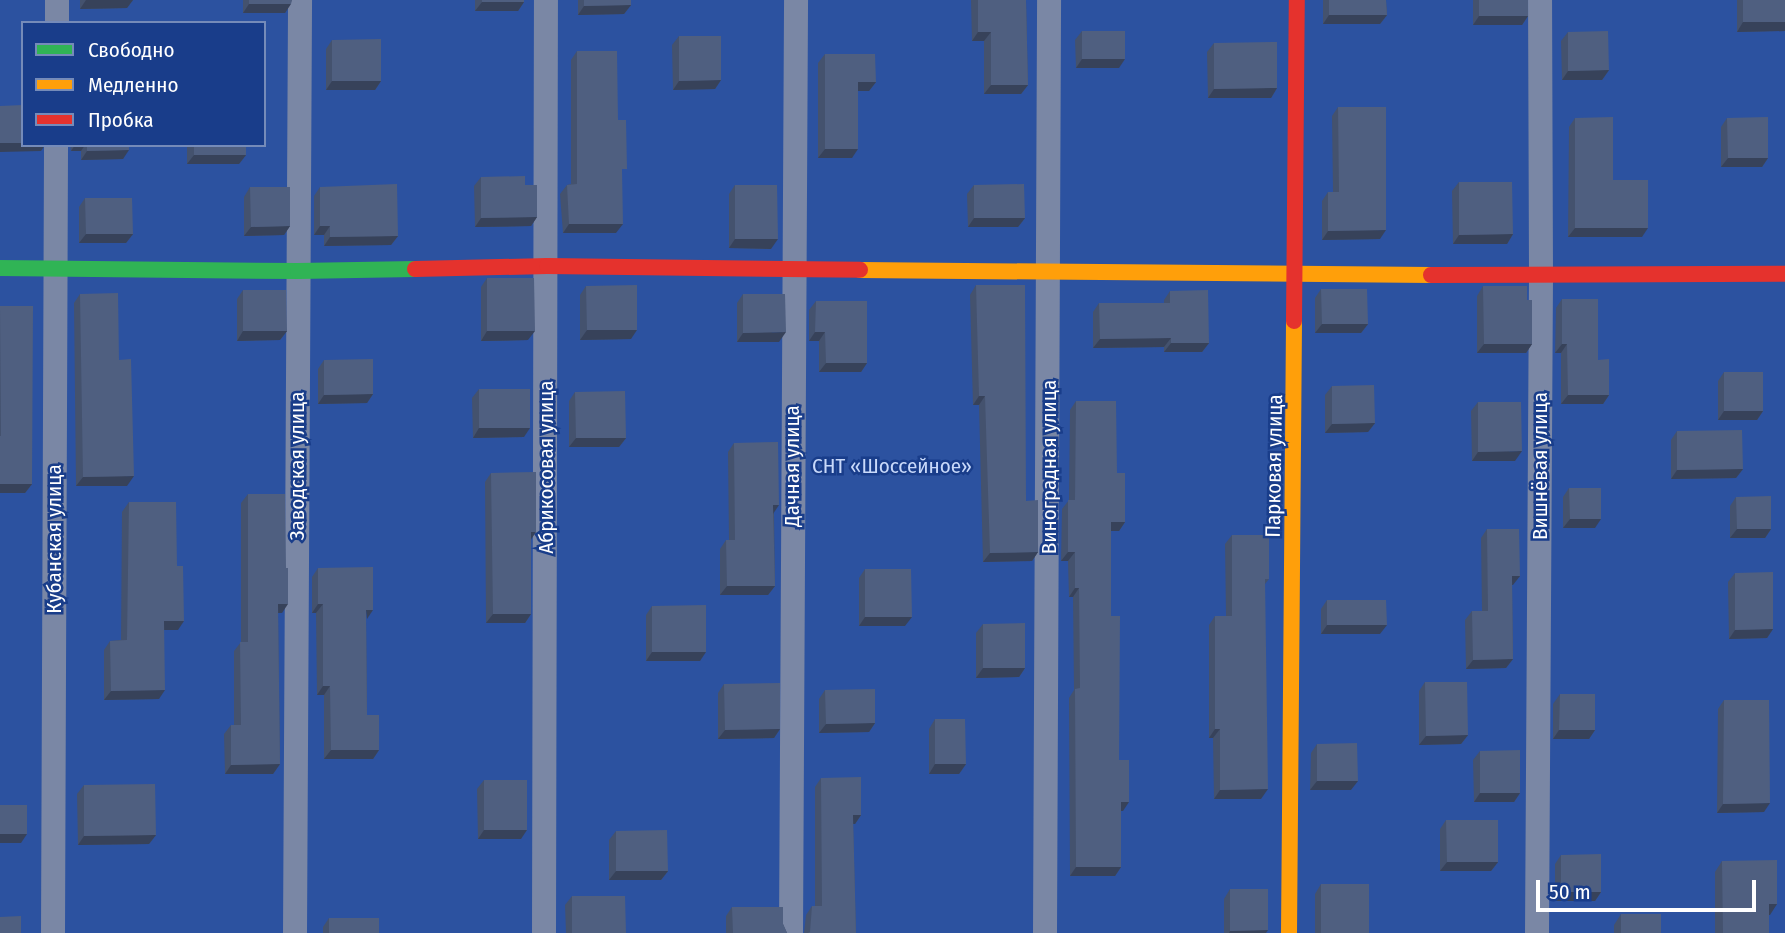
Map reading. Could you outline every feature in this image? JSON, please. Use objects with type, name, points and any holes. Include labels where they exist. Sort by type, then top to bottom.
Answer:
[{"type":"street","points":[[57,0],[57,21]]},
{"type":"street","name":"Заводская улица","points":[[295,933],[300,0]]},
{"type":"street","name":"Абрикосовая улица","points":[[544,933],[546,0]]},
{"type":"street","name":"Дачная улица","points":[[791,933],[796,0]]},
{"type":"street","name":"Виноградная улица","points":[[1045,933],[1050,273],[1049,0]]},
{"type":"street","name":"Парковая улица","points":[[1289,933],[1297,275],[1297,0]]},
{"type":"street","name":"Вишнёвая улица","points":[[1537,933],[1541,274],[1539,0]]},
{"type":"street","name":"Кубанская улица","points":[[53,933],[56,147]]},
{"type":"street","points":[[0,268],[298,271],[547,266],[1297,275],[1785,274]]},
{"type":"green space","name":"СНТ «Шоссейное»","points":[[0,0],[1785,0],[1785,933],[0,933]]},
{"type":"building","points":[[249,0],[292,0],[291,4],[249,4]]},
{"type":"building","points":[[524,0],[524,2],[482,2]]},
{"type":"building","points":[[584,0],[631,0],[631,5],[584,6]]},
{"type":"building","points":[[978,0],[1026,0],[1028,85],[991,85],[991,32],[978,32]]},
{"type":"building","points":[[1329,0],[1386,0],[1387,15],[1329,15]]},
{"type":"building","points":[[1479,0],[1528,0],[1528,16],[1479,16]]},
{"type":"building","points":[[1743,0],[1785,0],[1785,22],[1743,22]]},
{"type":"building","points":[[1082,31],[1125,31],[1125,59],[1082,59]]},
{"type":"building","points":[[1608,31],[1609,70],[1568,71],[1568,32]]},
{"type":"building","points":[[679,36],[721,36],[721,80],[679,81]]},
{"type":"building","points":[[381,39],[381,81],[332,81],[332,40]]},
{"type":"building","points":[[1277,42],[1277,88],[1214,89],[1214,43]]},
{"type":"building","points":[[577,51],[617,51],[618,120],[626,120],[627,169],[622,169],[623,224],[569,224],[567,185],[577,184]]},
{"type":"building","points":[[825,54],[875,54],[876,82],[858,82],[858,149],[825,149]]},
{"type":"building","points":[[21,105],[21,143],[0,143],[0,106]]},
{"type":"building","points":[[1338,107],[1386,107],[1386,230],[1328,231],[1328,192],[1339,192]]},
{"type":"building","points":[[1613,117],[1613,180],[1648,180],[1648,228],[1575,228],[1575,118]]},
{"type":"building","points":[[1768,117],[1768,158],[1728,158],[1727,118]]},
{"type":"building","points":[[87,147],[129,147],[129,150],[87,151]]},
{"type":"building","points":[[194,147],[246,147],[246,155],[194,155]]},
{"type":"building","points":[[525,176],[525,185],[537,185],[537,217],[481,218],[481,177]]},
{"type":"building","points":[[1459,182],[1512,182],[1513,234],[1459,235]]},
{"type":"building","points":[[397,184],[398,236],[330,237],[330,226],[320,226],[320,187]]},
{"type":"building","points":[[1024,184],[1025,218],[974,218],[974,185]]},
{"type":"building","points":[[735,185],[777,185],[778,239],[735,239]]},
{"type":"building","points":[[250,187],[290,187],[290,226],[251,227]]},
{"type":"building","points":[[85,198],[132,198],[133,234],[86,234]]},
{"type":"building","points":[[487,278],[534,278],[535,331],[487,331]]},
{"type":"building","points":[[637,285],[637,330],[587,330],[586,286]]},
{"type":"building","points":[[976,285],[1025,285],[1026,501],[1038,500],[1038,552],[990,553],[985,396],[979,396]]},
{"type":"building","points":[[1483,286],[1527,286],[1527,300],[1532,300],[1532,344],[1484,344]]},
{"type":"building","points":[[1321,289],[1367,289],[1368,324],[1322,324]]},
{"type":"building","points":[[243,290],[286,290],[287,331],[243,331]]},
{"type":"building","points":[[1208,290],[1209,343],[1171,343],[1171,338],[1100,339],[1099,303],[1170,303],[1170,291]]},
{"type":"building","points":[[118,293],[119,360],[131,359],[134,476],[83,477],[80,294]]},
{"type":"building","points":[[743,294],[785,294],[786,332],[743,333]]},
{"type":"building","points":[[1562,299],[1598,299],[1598,360],[1609,359],[1609,395],[1568,395],[1567,344],[1562,344]]},
{"type":"building","points":[[816,301],[867,301],[867,363],[826,363],[825,332],[815,332]]},
{"type":"building","points":[[0,306],[33,306],[32,484],[0,484]]},
{"type":"building","points":[[373,359],[373,394],[324,395],[324,360]]},
{"type":"building","points":[[1724,372],[1763,372],[1763,411],[1724,411]]},
{"type":"building","points":[[1374,385],[1375,423],[1332,424],[1332,386]]},
{"type":"building","points":[[479,389],[530,389],[530,428],[479,428]]},
{"type":"building","points":[[625,391],[626,438],[576,438],[575,392]]},
{"type":"building","points":[[1076,401],[1116,401],[1117,473],[1125,473],[1125,522],[1111,522],[1111,616],[1120,616],[1119,760],[1129,760],[1129,802],[1121,802],[1121,867],[1076,867],[1075,689],[1080,688],[1079,588],[1075,588],[1075,552],[1068,552],[1068,500],[1075,500]]},
{"type":"building","points":[[1478,402],[1521,402],[1522,451],[1478,452]]},
{"type":"building","points":[[1742,430],[1743,469],[1677,470],[1677,431]]},
{"type":"building","points":[[778,442],[779,505],[773,505],[775,586],[727,586],[726,540],[735,540],[734,443]]},
{"type":"building","points":[[536,472],[536,532],[531,532],[531,614],[493,614],[491,473]]},
{"type":"building","points":[[1569,488],[1601,488],[1601,519],[1570,519]]},
{"type":"building","points":[[248,494],[285,494],[288,604],[278,604],[280,764],[231,765],[231,725],[241,725],[240,642],[248,642]]},
{"type":"building","points":[[1771,496],[1771,529],[1737,529],[1736,497]]},
{"type":"building","points":[[129,502],[176,502],[177,566],[183,566],[184,621],[164,621],[165,690],[111,691],[110,641],[127,640]]},
{"type":"building","points":[[1487,529],[1519,529],[1520,576],[1512,576],[1513,659],[1473,660],[1472,611],[1488,611]]},
{"type":"building","points":[[1232,535],[1269,535],[1269,579],[1265,579],[1268,789],[1220,790],[1220,729],[1215,729],[1215,616],[1232,616]]},
{"type":"building","points":[[373,567],[373,610],[366,610],[367,715],[379,715],[379,750],[331,750],[330,686],[323,686],[323,604],[318,604],[318,568]]},
{"type":"building","points":[[865,569],[911,569],[912,617],[865,617]]},
{"type":"building","points":[[1773,572],[1773,629],[1735,630],[1735,573]]},
{"type":"building","points":[[1327,600],[1386,600],[1387,625],[1327,625]]},
{"type":"building","points":[[706,605],[706,652],[652,652],[652,606]]},
{"type":"building","points":[[1025,623],[1025,668],[983,668],[983,624]]},
{"type":"building","points":[[1425,682],[1467,682],[1468,735],[1426,736]]},
{"type":"building","points":[[780,683],[780,729],[725,730],[724,684]]},
{"type":"building","points":[[875,689],[875,723],[826,724],[825,690]]},
{"type":"building","points":[[1560,694],[1595,694],[1595,730],[1559,730]]},
{"type":"building","points":[[1724,700],[1769,700],[1770,803],[1723,804]]},
{"type":"building","points":[[935,719],[965,719],[966,764],[935,764]]},
{"type":"building","points":[[1357,743],[1358,781],[1317,781],[1317,744]]},
{"type":"building","points":[[1520,750],[1520,793],[1480,793],[1480,751]]},
{"type":"building","points":[[861,777],[861,815],[853,815],[856,933],[808,933],[812,906],[822,906],[821,778]]},
{"type":"building","points":[[484,780],[527,780],[527,830],[484,830]]},
{"type":"building","points":[[155,784],[156,835],[84,836],[84,785]]},
{"type":"building","points":[[0,805],[27,805],[27,834],[0,834]]},
{"type":"building","points":[[1446,820],[1498,820],[1498,862],[1447,862]]},
{"type":"building","points":[[667,830],[668,871],[616,871],[616,831]]},
{"type":"building","points":[[1601,854],[1601,892],[1561,892],[1561,855]]},
{"type":"building","points":[[1777,860],[1777,904],[1769,904],[1769,933],[1723,933],[1722,861]]},
{"type":"building","points":[[1321,884],[1369,884],[1369,933],[1321,933]]},
{"type":"building","points":[[1230,889],[1268,889],[1268,930],[1230,931]]},
{"type":"building","points":[[572,896],[625,896],[626,933],[572,933]]},
{"type":"building","points":[[732,907],[783,907],[783,924],[787,933],[733,933]]},
{"type":"building","points":[[1621,914],[1661,914],[1661,933],[1621,933]]},
{"type":"building","points":[[21,916],[21,933],[0,933],[0,917]]},
{"type":"building","points":[[329,918],[379,918],[379,933],[329,933]]},
{"type":"traffic: fast","points":[[0,268],[298,271],[415,269]]},
{"type":"traffic: slow","points":[[860,270],[1431,275]]},
{"type":"traffic: slow","points":[[1289,933],[1294,321]]},
{"type":"traffic: jam","points":[[1294,321],[1297,0]]},
{"type":"traffic: jam","points":[[415,269],[547,266],[860,270]]},
{"type":"traffic: jam","points":[[1431,275],[1785,274]]}]
